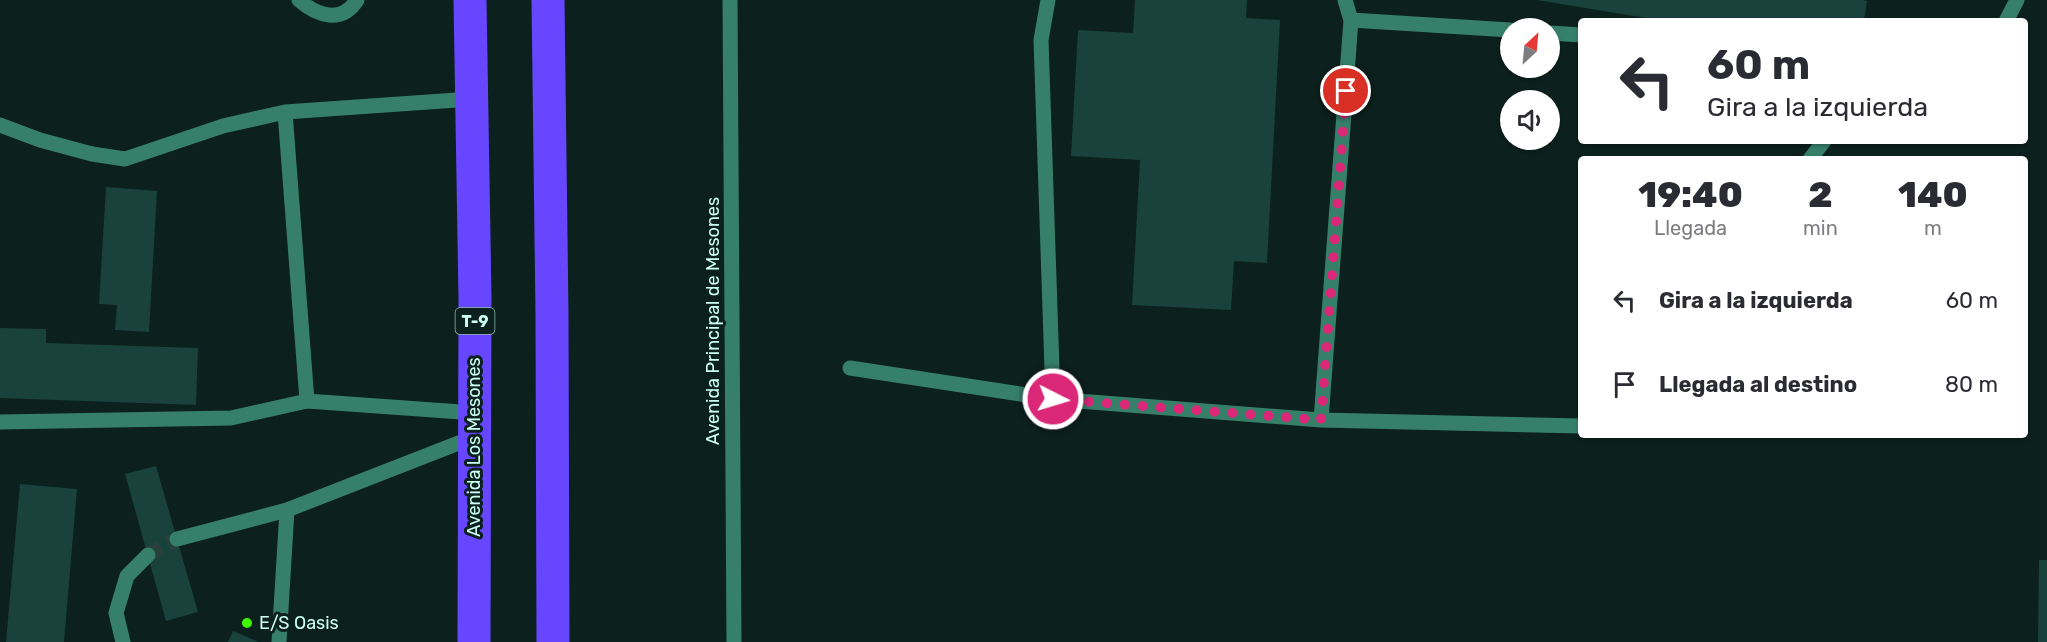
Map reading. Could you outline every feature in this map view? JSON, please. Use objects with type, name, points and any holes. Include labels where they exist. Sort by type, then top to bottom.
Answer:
[{"type":"highway","name":"Avenida Los Mesones","points":[[470,0],[475,425],[474,642]]},
{"type":"highway","points":[[548,0],[553,642]]},
{"type":"street","points":[[298,0],[319,12],[340,16],[351,10],[357,0]]},
{"type":"street","name":"Avenida Principal de Mesones","points":[[730,0],[734,642]]},
{"type":"street","points":[[1048,0],[1041,40],[1053,399]]},
{"type":"street","points":[[1321,420],[1351,20],[1345,0]]},
{"type":"street","points":[[2008,18],[2017,0]]},
{"type":"street","points":[[1351,20],[1500,29]]},
{"type":"street","points":[[1560,34],[1578,35]]},
{"type":"street","points":[[0,125],[92,154],[125,159],[223,126],[285,112],[471,99]]},
{"type":"street","points":[[285,112],[307,401]]},
{"type":"street","points":[[1812,156],[1822,144]]},
{"type":"street","points":[[850,368],[1053,399],[1321,420],[1578,426]]},
{"type":"street","points":[[0,422],[231,418],[307,401],[475,425]]},
{"type":"street","points":[[177,539],[287,510],[475,425]]},
{"type":"street","points":[[279,642],[287,510]]},
{"type":"street","points":[[123,642],[116,613],[127,576],[148,555]]},
{"type":"building","points":[[1135,0],[1247,0],[1246,18],[1280,20],[1267,263],[1234,261],[1231,310],[1132,305],[1140,160],[1071,156],[1078,30],[1133,33]]},
{"type":"building","points":[[1537,0],[1867,1],[1864,18],[1646,18]]},
{"type":"building","points":[[106,187],[157,191],[149,332],[115,330],[117,305],[99,304]]},
{"type":"building","points":[[0,328],[46,329],[46,343],[198,348],[196,405],[0,398]]},
{"type":"building","points":[[156,466],[198,612],[166,621],[125,474]]},
{"type":"building","points":[[20,484],[77,489],[64,642],[6,642]]},
{"type":"building","points":[[2039,560],[2047,560],[2047,642],[2038,642]]},
{"type":"building","points":[[233,631],[259,642],[228,642]]},
{"type":"tunnel","points":[[148,555],[177,539]]},
{"type":"place","name":"E/S Oasis","points":[[247,623]]},
{"type":"route","points":[[1053,399],[1321,420],[1346,91]]}]
